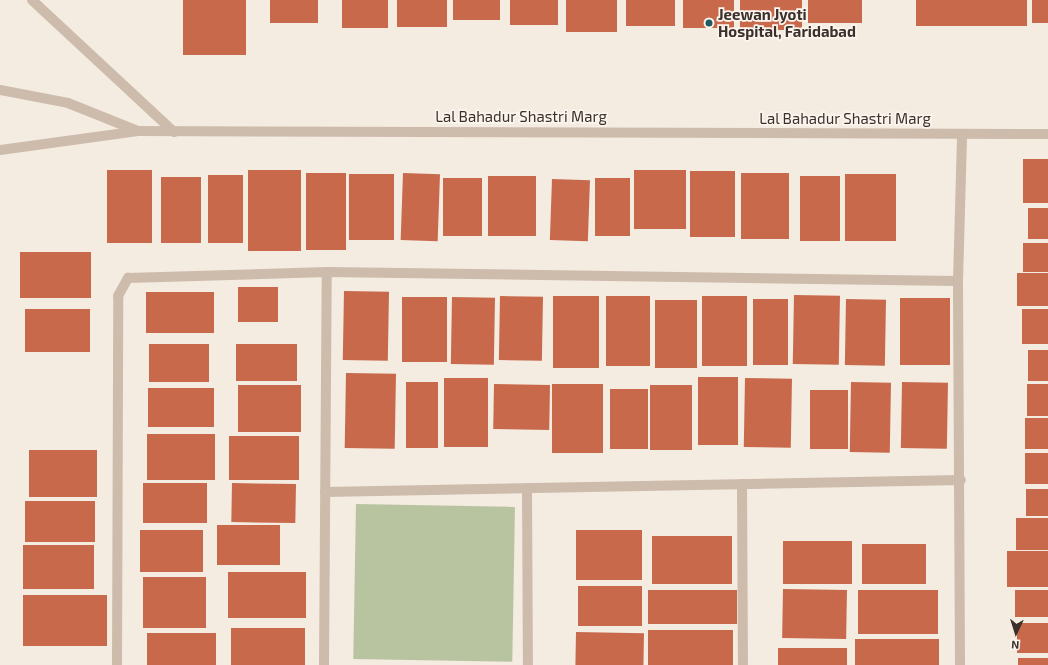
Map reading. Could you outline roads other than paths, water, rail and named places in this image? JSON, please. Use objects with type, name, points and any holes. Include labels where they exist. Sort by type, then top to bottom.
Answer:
[{"type":"street","points":[[32,0],[174,132]]},
{"type":"street","name":"Lal Bahadur Shastri Marg","points":[[0,90],[62,101],[138,131],[962,136],[1048,134]]},
{"type":"street","points":[[0,150],[138,131]]},
{"type":"street","points":[[960,665],[961,480],[958,280],[962,136]]},
{"type":"street","points":[[117,665],[118,296],[122,286],[128,278],[143,276],[327,272],[958,280]]},
{"type":"street","points":[[324,665],[327,272]]},
{"type":"street","points":[[325,492],[961,480]]},
{"type":"street","points":[[742,484],[743,665]]},
{"type":"street","points":[[527,488],[528,665]]},
{"type":"place","name":"Jeewan Jyoti Hospital, Faridabad","points":[[709,23]]}]
